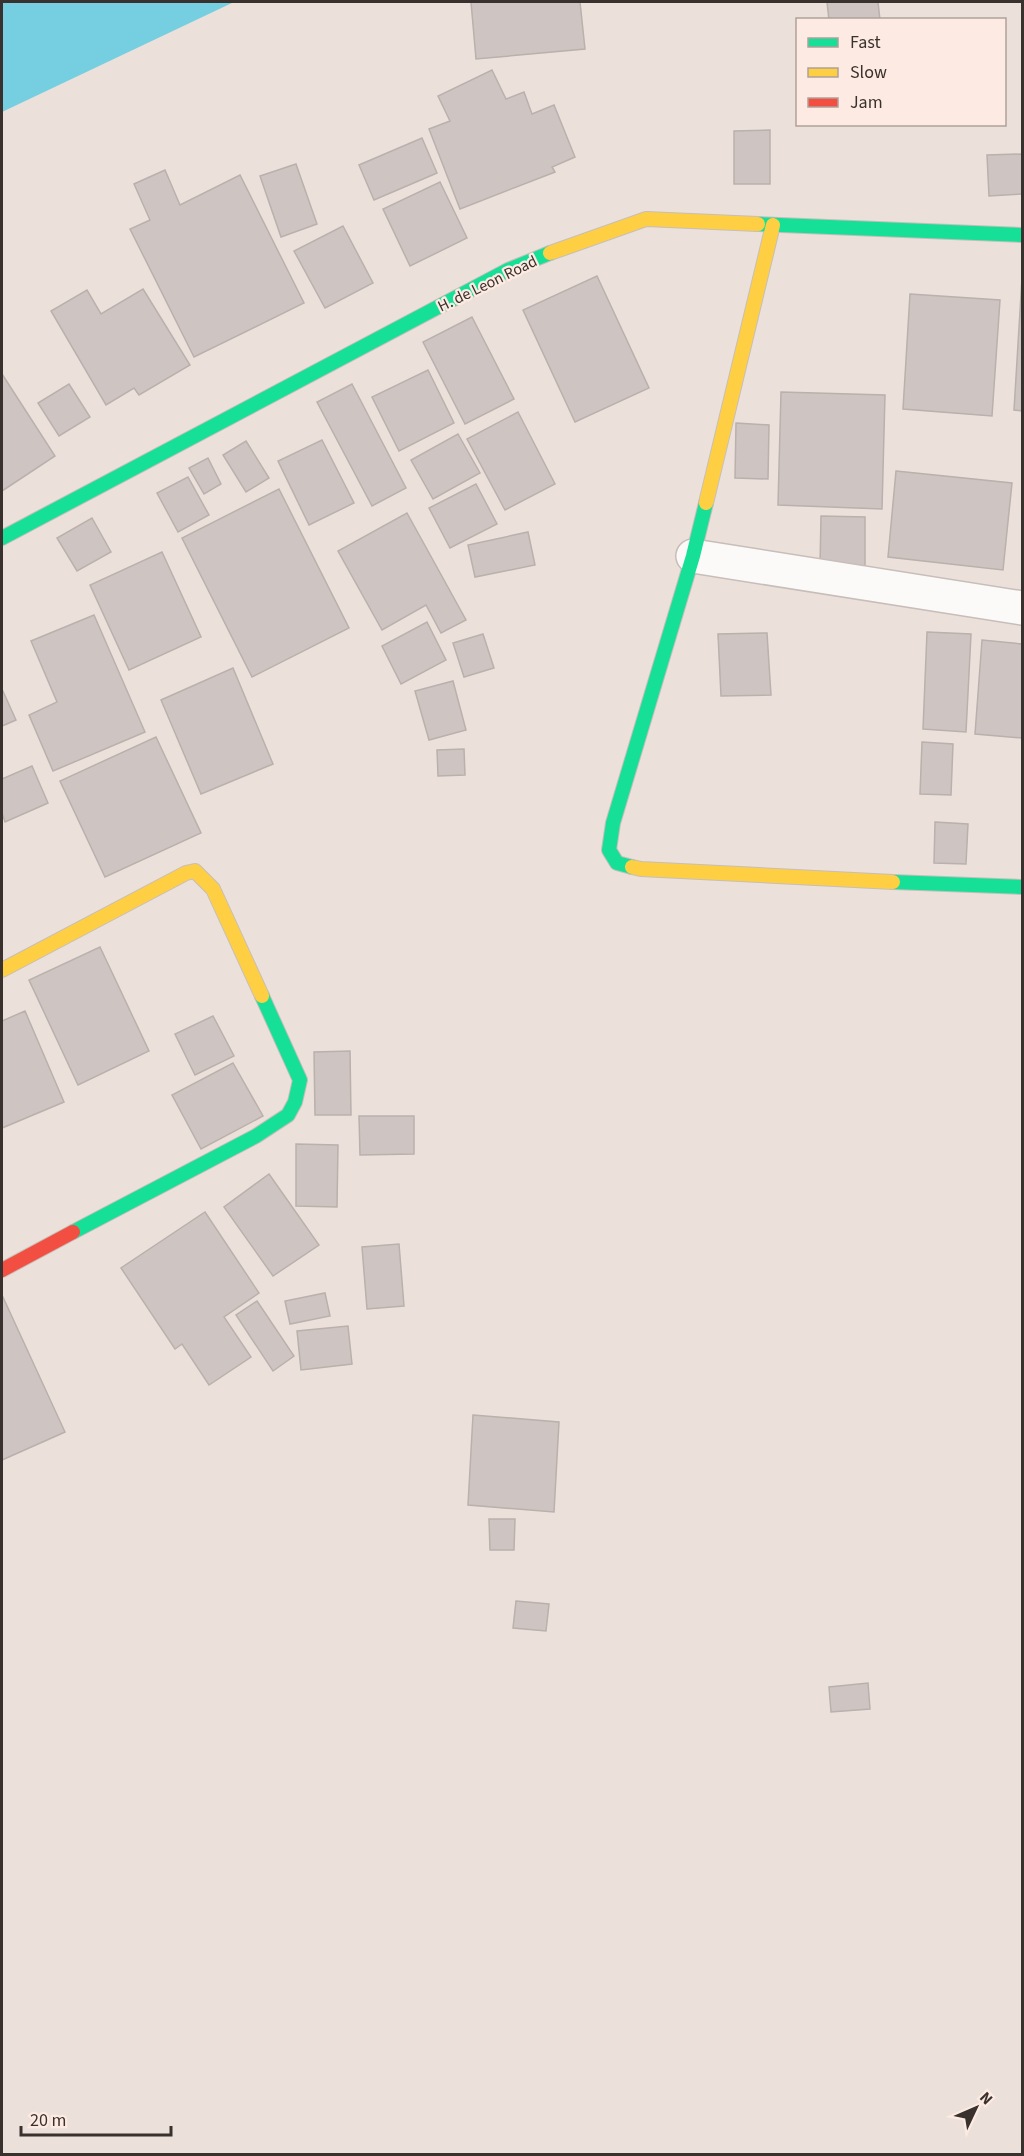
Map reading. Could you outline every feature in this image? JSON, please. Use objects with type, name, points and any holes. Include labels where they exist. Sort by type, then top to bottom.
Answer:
[{"type":"street","name":"H. de Leon Road","points":[[2,537],[508,270],[583,240],[646,219],[1023,235]]},
{"type":"street","points":[[772,225],[693,556],[613,823],[609,850],[617,863],[641,869],[1023,887]]},
{"type":"street","points":[[693,556],[1023,608]]},
{"type":"street","points":[[2,970],[186,873],[195,871],[213,889],[300,1080],[296,1104],[289,1115],[256,1136],[2,1270]]},
{"type":"water","points":[[2,2],[234,2],[2,112]]},
{"type":"building","points":[[471,2],[580,2],[585,49],[476,59]]},
{"type":"building","points":[[827,2],[878,2],[880,18],[829,18]]},
{"type":"building","points":[[492,70],[506,99],[524,92],[532,114],[554,105],[575,157],[552,167],[555,172],[460,209],[429,129],[450,121],[438,96]]},
{"type":"building","points":[[770,130],[770,184],[734,184],[734,131]]},
{"type":"building","points":[[422,138],[437,173],[374,200],[359,165]]},
{"type":"building","points":[[1022,154],[1022,194],[989,196],[987,155]]},
{"type":"building","points":[[296,164],[317,224],[281,237],[260,176]]},
{"type":"building","points":[[165,170],[180,205],[240,175],[304,303],[194,357],[130,229],[150,220],[134,184]]},
{"type":"building","points":[[440,182],[467,238],[410,266],[383,209]]},
{"type":"building","points":[[343,226],[373,283],[325,308],[294,251]]},
{"type":"building","points":[[597,276],[649,388],[575,422],[523,310]]},
{"type":"building","points":[[1022,278],[1022,411],[1014,410]]},
{"type":"building","points":[[143,289],[190,365],[139,395],[134,388],[106,405],[51,311],[87,290],[101,314]]},
{"type":"building","points":[[910,294],[1000,300],[992,416],[903,409]]},
{"type":"building","points":[[472,317],[514,399],[465,424],[423,342]]},
{"type":"building","points":[[428,370],[454,423],[399,451],[372,397]]},
{"type":"building","points":[[2,374],[55,456],[2,491]]},
{"type":"building","points":[[69,384],[90,417],[59,436],[38,403]]},
{"type":"building","points":[[352,384],[406,488],[372,506],[317,402]]},
{"type":"building","points":[[781,392],[885,395],[882,509],[778,505]]},
{"type":"building","points":[[518,412],[555,484],[505,510],[467,439]]},
{"type":"building","points":[[736,423],[769,425],[768,479],[735,478]]},
{"type":"building","points":[[458,434],[480,473],[433,499],[411,460]]},
{"type":"building","points":[[322,440],[354,503],[309,525],[278,461]]},
{"type":"building","points":[[246,441],[269,478],[246,492],[223,455]]},
{"type":"building","points":[[208,458],[221,484],[204,494],[189,468]]},
{"type":"building","points":[[896,471],[1012,483],[1003,570],[888,557]]},
{"type":"building","points":[[188,477],[209,515],[178,532],[157,493]]},
{"type":"building","points":[[476,484],[497,524],[450,548],[429,508]]},
{"type":"building","points":[[279,489],[349,628],[252,677],[182,538]]},
{"type":"building","points":[[407,513],[466,620],[441,633],[426,605],[382,630],[338,551]]},
{"type":"building","points":[[821,516],[865,517],[865,568],[820,567]]},
{"type":"building","points":[[92,518],[111,552],[77,571],[57,538]]},
{"type":"building","points":[[528,532],[535,565],[475,577],[468,545]]},
{"type":"building","points":[[162,552],[201,637],[129,670],[90,585]]},
{"type":"building","points":[[94,615],[145,732],[53,771],[29,715],[57,702],[31,641]]},
{"type":"building","points":[[427,622],[446,660],[401,684],[382,646]]},
{"type":"building","points":[[927,632],[971,634],[966,732],[923,729]]},
{"type":"building","points":[[767,633],[771,695],[721,696],[718,634]]},
{"type":"building","points":[[483,634],[494,668],[464,677],[453,643]]},
{"type":"building","points":[[982,640],[1022,644],[1022,738],[975,734]]},
{"type":"building","points":[[233,668],[273,764],[201,794],[161,700]]},
{"type":"building","points":[[453,681],[466,730],[429,740],[415,691]]},
{"type":"building","points":[[2,689],[16,720],[2,726]]},
{"type":"building","points":[[156,737],[201,833],[105,877],[60,781]]},
{"type":"building","points":[[922,742],[953,744],[951,795],[920,794]]},
{"type":"building","points":[[464,749],[465,775],[438,776],[437,750]]},
{"type":"building","points":[[32,766],[48,803],[5,822],[2,813],[2,779]]},
{"type":"building","points":[[935,822],[968,824],[966,864],[934,863]]},
{"type":"building","points":[[100,947],[149,1051],[78,1085],[29,980]]},
{"type":"building","points":[[25,1011],[64,1102],[2,1128],[2,1021]]},
{"type":"building","points":[[213,1016],[234,1056],[195,1075],[175,1034]]},
{"type":"building","points":[[350,1051],[351,1115],[315,1115],[314,1052]]},
{"type":"building","points":[[233,1063],[263,1116],[201,1149],[172,1095]]},
{"type":"building","points":[[359,1116],[414,1116],[414,1154],[360,1155]]},
{"type":"building","points":[[296,1144],[338,1145],[337,1207],[296,1206]]},
{"type":"building","points":[[269,1174],[319,1245],[273,1276],[224,1207]]},
{"type":"building","points":[[205,1212],[259,1293],[224,1317],[251,1357],[209,1385],[182,1344],[175,1349],[121,1268]]},
{"type":"building","points":[[399,1244],[404,1306],[367,1309],[362,1247]]},
{"type":"building","points":[[325,1293],[330,1316],[290,1324],[285,1301]]},
{"type":"building","points":[[2,1295],[65,1432],[2,1460]]},
{"type":"building","points":[[257,1301],[294,1356],[273,1371],[236,1315]]},
{"type":"building","points":[[348,1326],[352,1364],[301,1370],[297,1331]]},
{"type":"building","points":[[473,1415],[559,1422],[554,1512],[468,1505]]},
{"type":"building","points":[[489,1519],[515,1519],[514,1550],[490,1550]]},
{"type":"building","points":[[516,1601],[549,1604],[546,1631],[513,1628]]},
{"type":"building","points":[[868,1683],[870,1709],[831,1712],[829,1687]]},
{"type":"traffic: fast","points":[[758,224],[1022,235]]},
{"type":"traffic: fast","points":[[2,538],[508,270],[550,253]]},
{"type":"traffic: fast","points":[[632,867],[617,863],[609,850],[613,823],[693,556],[706,503]]},
{"type":"traffic: fast","points":[[893,882],[1022,887]]},
{"type":"traffic: fast","points":[[73,1232],[256,1136],[288,1115],[295,1102],[300,1080],[262,996]]},
{"type":"traffic: slow","points":[[550,253],[646,219],[758,224]]},
{"type":"traffic: slow","points":[[706,503],[773,225]]},
{"type":"traffic: slow","points":[[632,867],[893,882]]},
{"type":"traffic: slow","points":[[2,970],[186,873],[195,871],[213,889],[262,996]]},
{"type":"traffic: jam","points":[[2,1270],[73,1232]]}]
